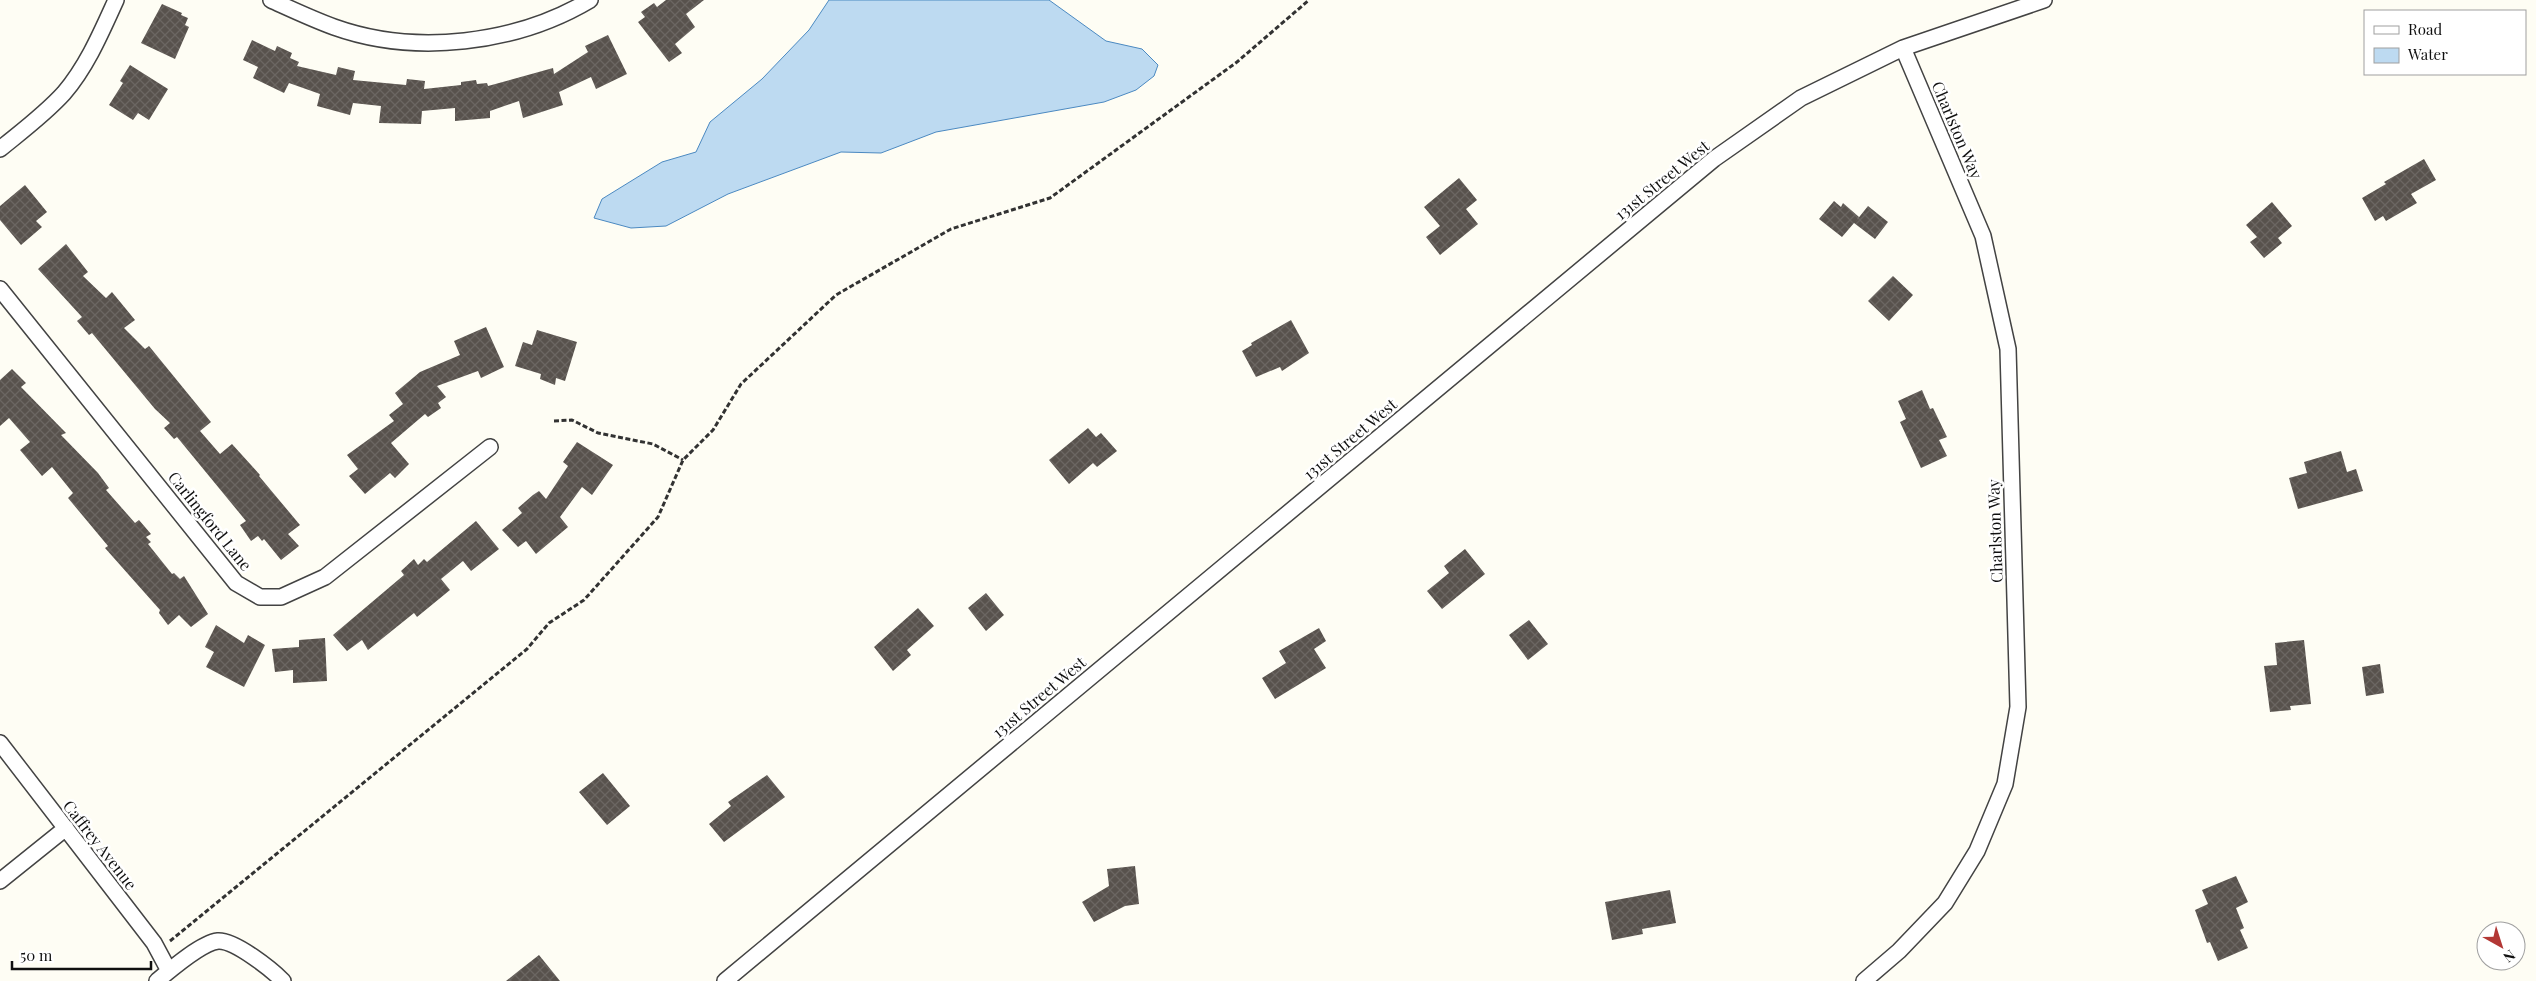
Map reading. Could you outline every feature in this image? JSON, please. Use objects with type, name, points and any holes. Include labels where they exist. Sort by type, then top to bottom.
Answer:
[{"type":"street","points":[[0,149],[45,112],[63,94],[85,64],[116,0]]},
{"type":"street","points":[[271,0],[334,27],[378,38],[415,42],[460,40],[511,32],[537,24],[590,0]]},
{"type":"street","name":"131st Street West","points":[[725,981],[1714,159],[1801,98],[1903,48],[2044,0]]},
{"type":"street","name":"Charlston Way","points":[[1864,981],[1899,951],[1945,903],[1977,851],[2004,784],[2018,707],[2008,349],[1984,236],[1903,48]]},
{"type":"street","name":"Carlingford Lane","points":[[0,289],[236,583],[260,597],[281,598],[325,577],[490,447]]},
{"type":"street","name":"Caffrey Avenue","points":[[0,743],[158,951],[169,971]]},
{"type":"street","points":[[0,881],[66,828]]},
{"type":"street","points":[[157,981],[208,945],[218,942],[225,942],[246,952],[281,979]]},
{"type":"path","points":[[158,951],[527,649],[549,623],[584,600],[658,517],[683,460],[713,430],[741,384],[836,295],[951,229],[1050,198],[1237,62],[1309,0]]},
{"type":"path","points":[[554,421],[572,420],[598,433],[653,444],[683,460]]},
{"type":"water","points":[[829,0],[1049,0],[1106,41],[1142,49],[1158,65],[1154,76],[1136,90],[1104,102],[936,132],[881,153],[841,152],[728,194],[666,226],[631,228],[594,218],[602,199],[662,162],[696,152],[710,122],[762,79],[809,30]]},
{"type":"building","points":[[666,0],[704,0],[686,14],[695,27],[675,44],[682,53],[669,62],[638,22],[645,17],[641,12],[654,3],[657,7]]},
{"type":"building","points":[[162,4],[182,13],[181,15],[188,18],[185,25],[189,27],[175,59],[141,43]]},
{"type":"building","points":[[608,35],[627,74],[596,89],[591,77],[559,92],[563,105],[523,118],[519,101],[490,111],[490,118],[455,121],[455,108],[422,111],[421,124],[379,123],[381,106],[353,103],[350,115],[317,106],[320,94],[289,83],[284,93],[253,78],[258,67],[243,60],[252,40],[275,51],[277,46],[292,53],[290,58],[299,62],[297,66],[336,75],[338,67],[355,71],[353,80],[406,85],[407,79],[425,81],[424,89],[461,85],[461,82],[476,80],[477,84],[487,83],[488,86],[553,68],[554,74],[588,52],[585,46]]},
{"type":"building","points":[[130,65],[168,89],[149,120],[138,113],[133,120],[109,105],[123,83],[120,81]]},
{"type":"building","points":[[2424,159],[2436,180],[2411,194],[2417,203],[2386,221],[2383,216],[2375,221],[2362,198],[2386,184],[2384,182]]},
{"type":"building","points":[[1459,178],[1477,200],[1466,209],[1478,224],[1440,255],[1426,237],[1440,226],[1424,207]]},
{"type":"building","points":[[25,185],[47,212],[36,221],[42,227],[21,245],[0,220],[0,206]]},
{"type":"building","points":[[1834,201],[1841,207],[1843,203],[1859,217],[1856,221],[1868,206],[1888,222],[1875,239],[1854,223],[1842,237],[1819,219]]},
{"type":"building","points":[[2272,202],[2292,226],[2278,238],[2282,243],[2264,258],[2250,242],[2257,237],[2246,225]]},
{"type":"building","points":[[66,244],[88,272],[83,276],[106,298],[112,292],[135,320],[124,328],[145,349],[149,346],[211,422],[200,431],[220,454],[232,444],[260,475],[300,525],[288,534],[299,546],[281,560],[264,539],[262,541],[258,536],[251,541],[240,525],[246,521],[177,437],[174,439],[164,428],[170,423],[155,409],[92,333],[89,335],[77,321],[82,317],[38,269]]},
{"type":"building","points":[[1893,276],[1913,295],[1889,321],[1868,301]]},
{"type":"building","points":[[1291,320],[1309,353],[1282,371],[1280,367],[1256,377],[1242,351],[1252,345],[1251,343]]},
{"type":"building","points":[[486,327],[504,367],[481,378],[478,371],[437,386],[446,397],[438,403],[441,408],[428,417],[425,414],[391,443],[409,464],[395,478],[390,473],[365,494],[349,476],[358,469],[347,455],[394,421],[389,415],[403,404],[395,393],[420,372],[460,355],[454,341]]},
{"type":"building","points":[[537,330],[577,342],[565,381],[556,378],[555,385],[540,379],[541,374],[515,366],[523,342],[532,345]]},
{"type":"building","points":[[12,369],[26,383],[21,387],[66,433],[61,435],[98,473],[109,488],[106,490],[135,523],[139,520],[151,534],[146,537],[151,542],[148,544],[172,574],[174,573],[180,579],[184,576],[208,614],[191,627],[179,615],[168,625],[159,613],[160,610],[105,548],[108,546],[68,498],[73,493],[52,467],[42,476],[20,450],[30,442],[9,418],[0,426],[0,380]]},
{"type":"building","points":[[1922,390],[1930,409],[1933,408],[1947,437],[1939,440],[1947,456],[1921,468],[1900,422],[1906,419],[1898,401]]},
{"type":"building","points":[[1088,428],[1096,437],[1101,433],[1117,451],[1097,467],[1093,463],[1069,484],[1049,460]]},
{"type":"building","points":[[577,442],[613,465],[592,495],[582,487],[560,517],[568,527],[536,554],[526,541],[518,547],[502,530],[522,513],[518,508],[533,495],[539,491],[546,499],[568,466],[563,462]]},
{"type":"building","points":[[2341,451],[2347,472],[2356,469],[2363,491],[2298,509],[2289,478],[2307,473],[2304,462]]},
{"type":"building","points":[[476,521],[499,549],[471,571],[463,561],[441,579],[450,590],[417,617],[414,613],[368,650],[362,640],[347,651],[333,635],[404,575],[401,571],[414,559],[418,565],[424,559],[427,562]]},
{"type":"building","points":[[1465,549],[1485,574],[1442,609],[1427,591],[1449,573],[1444,566]]},
{"type":"building","points":[[986,593],[1004,615],[986,631],[968,608]]},
{"type":"building","points":[[918,608],[934,626],[907,650],[911,655],[893,671],[874,647]]},
{"type":"building","points":[[1529,620],[1548,644],[1528,660],[1509,635]]},
{"type":"building","points":[[216,625],[244,643],[248,635],[265,645],[244,687],[206,667],[214,652],[205,647]]},
{"type":"building","points":[[1319,628],[1326,641],[1314,649],[1326,668],[1275,699],[1262,678],[1286,663],[1279,651]]},
{"type":"building","points":[[325,638],[327,681],[293,683],[293,670],[275,672],[272,649],[299,647],[299,640]]},
{"type":"building","points":[[2304,640],[2311,704],[2290,706],[2291,710],[2270,712],[2264,666],[2277,665],[2275,643]]},
{"type":"building","points":[[2380,664],[2384,693],[2366,696],[2362,667]]},
{"type":"building","points":[[603,773],[630,806],[607,825],[579,792]]},
{"type":"building","points":[[767,775],[785,797],[724,842],[709,824],[731,806],[728,802]]},
{"type":"building","points":[[1135,866],[1139,904],[1125,906],[1094,922],[1082,902],[1109,886],[1107,869]]},
{"type":"building","points":[[2236,876],[2248,902],[2236,908],[2244,928],[2240,930],[2248,948],[2218,961],[2210,942],[2207,943],[2195,910],[2208,904],[2202,890]]},
{"type":"building","points":[[1670,890],[1676,923],[1642,929],[1643,934],[1612,940],[1605,902]]},
{"type":"building","points":[[539,955],[560,981],[506,981],[521,969]]}]
